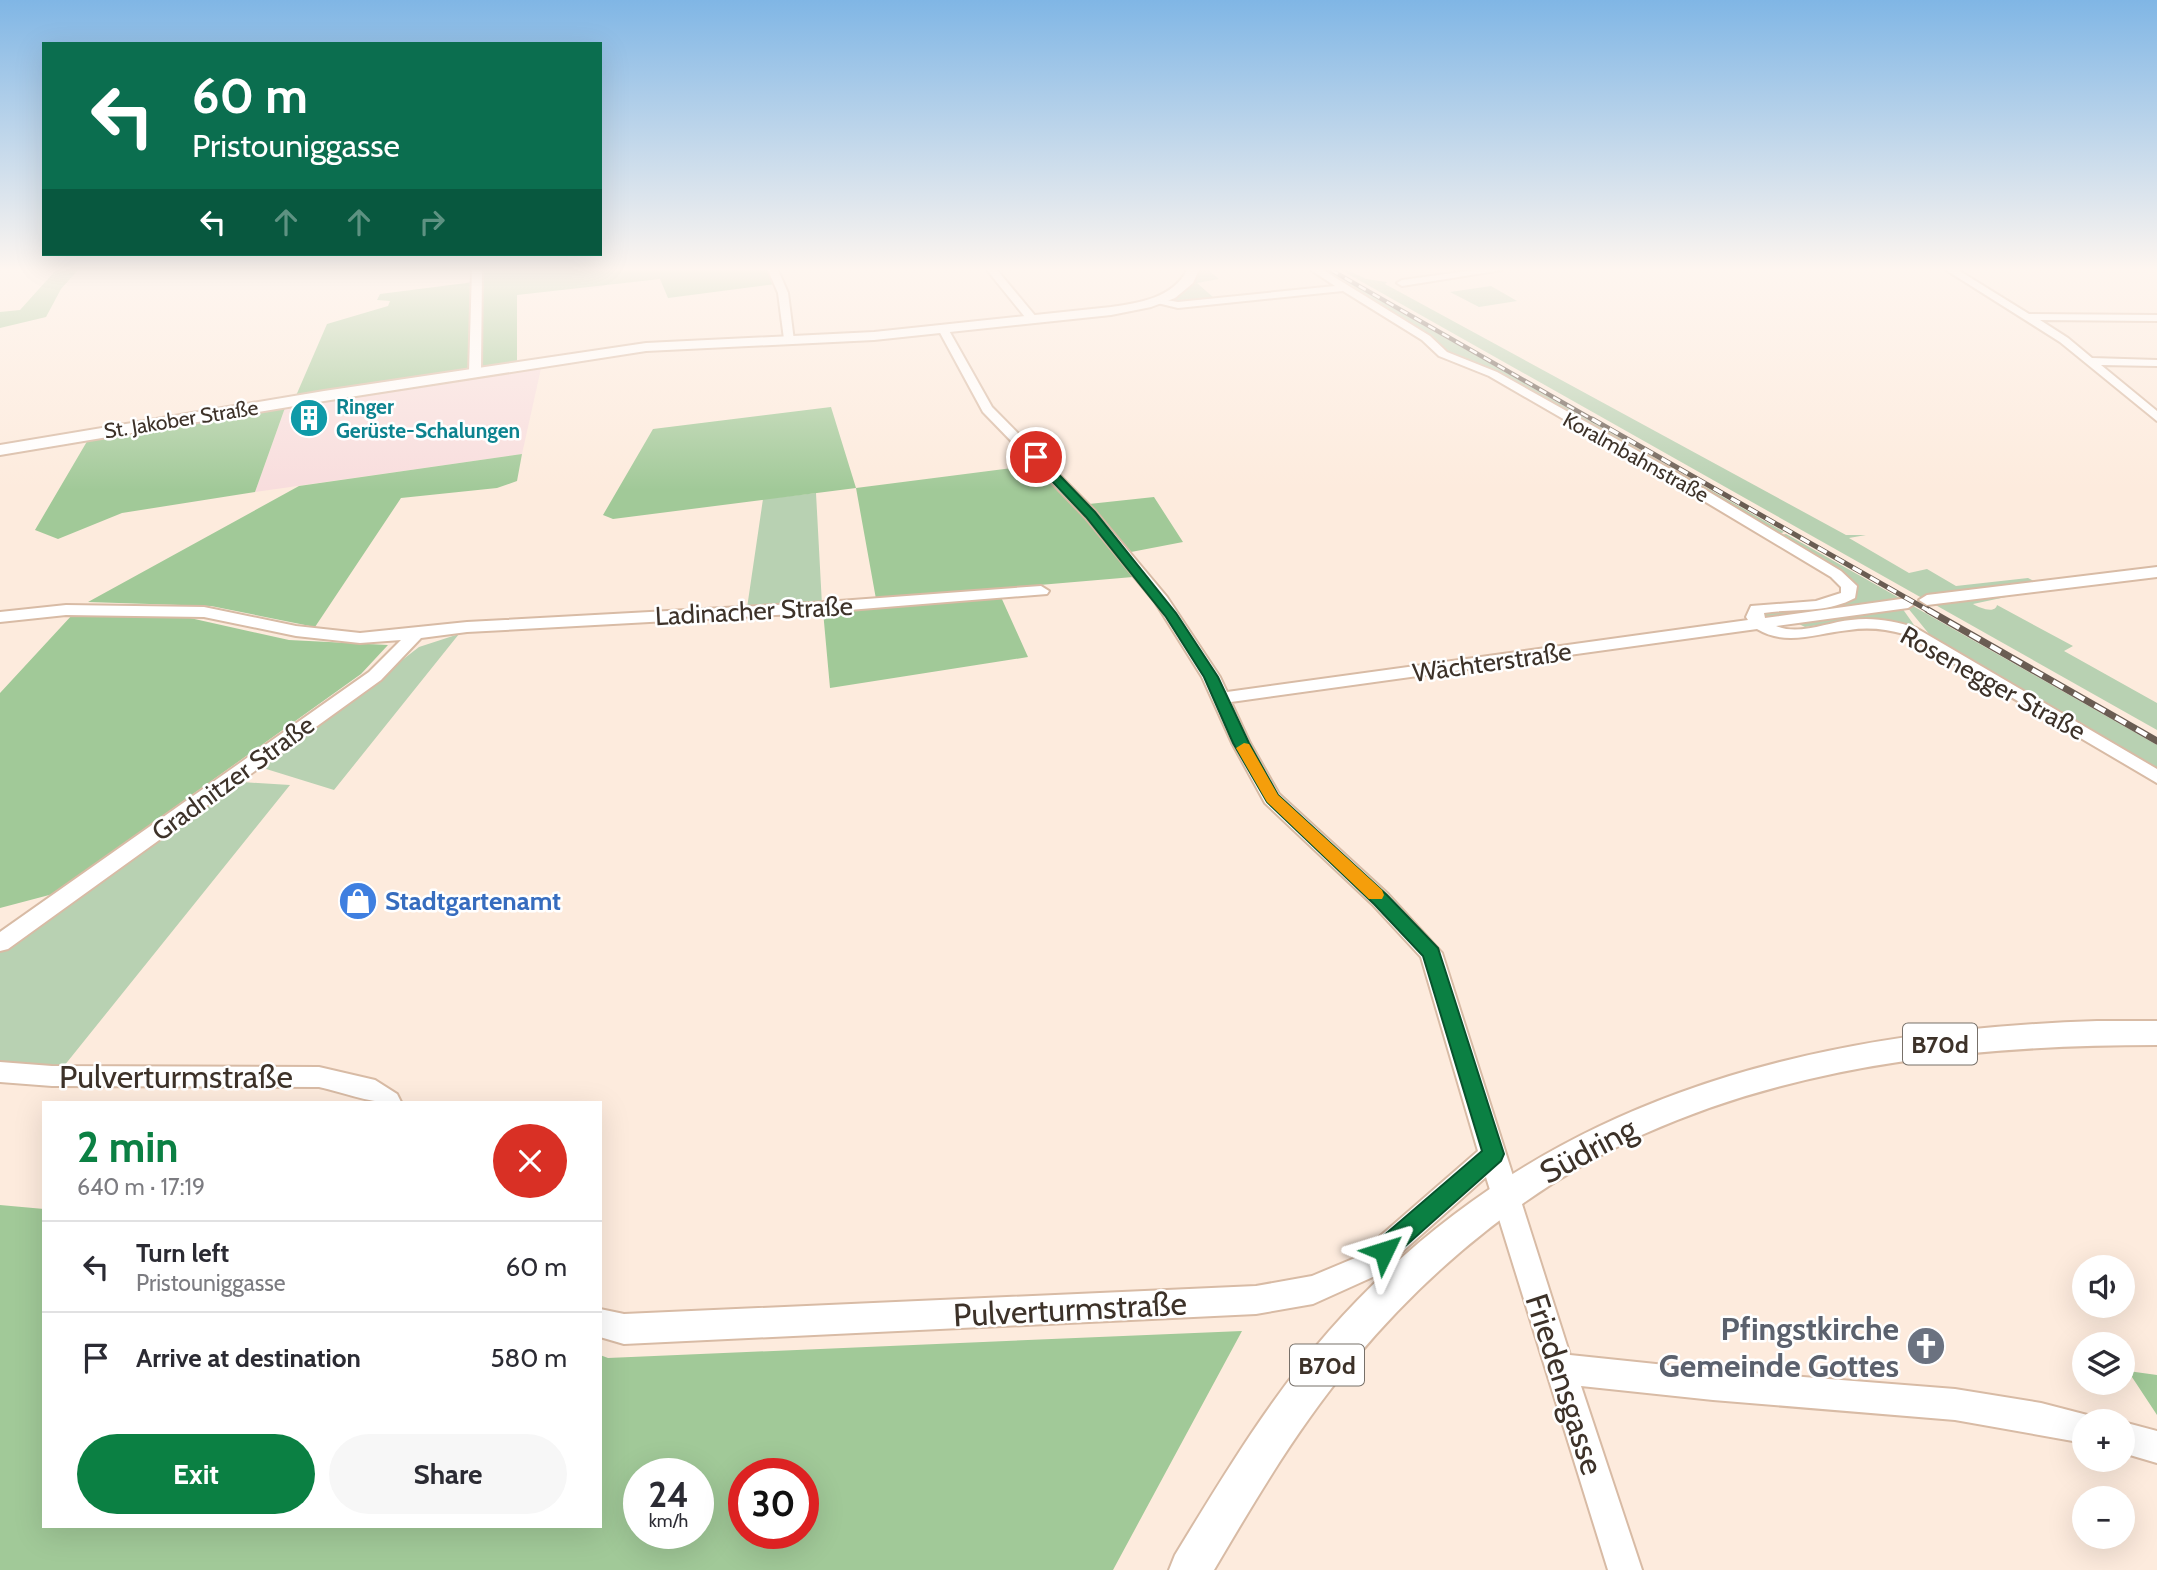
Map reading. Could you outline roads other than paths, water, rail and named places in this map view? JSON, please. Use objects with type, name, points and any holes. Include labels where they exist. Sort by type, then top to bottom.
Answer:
[{"type":"main road","name":"St. Jakober Straße","points":[[0,450],[646,346],[702,343]]},
{"type":"main road","name":"Südring","points":[[1190,1570],[1259,1454],[1342,1345],[1422,1264],[1506,1197],[1564,1160],[1628,1126],[1728,1088],[1832,1061],[1983,1039],[2082,1033],[2157,1033]]},
{"type":"street","points":[[474,343],[475,372]]},
{"type":"street","name":"Friedensgasse","points":[[951,343],[987,409],[1090,514],[1182,631],[1222,698],[1241,743],[1272,798],[1380,899],[1431,953],[1625,1570]]},
{"type":"street","name":"Koralmbahnstraße","points":[[1431,343],[1443,354],[1493,374],[1674,477],[1836,574],[1849,586],[1849,595],[1838,600],[1803,607],[1757,609],[1754,617],[1761,624]]},
{"type":"street","points":[[2065,343],[2157,417]]},
{"type":"street","points":[[2090,361],[2157,363]]},
{"type":"street","name":"Rosenegger Straße","points":[[1927,600],[2157,572]]},
{"type":"street","name":"Ladinacher Straße","points":[[416,634],[467,627],[812,608],[1041,591]]},
{"type":"street","name":"Rosenegger Straße","points":[[1761,624],[1908,603]]},
{"type":"street","points":[[0,617],[66,610],[204,612],[296,631],[348,636],[416,634]]},
{"type":"street","name":"Rosenegger Straße","points":[[1761,624],[1774,632],[1791,636],[1859,624],[1886,625],[1910,631],[2157,777]]},
{"type":"street","name":"Wächterstraße","points":[[1222,698],[1761,624]]},
{"type":"street","name":"Gradnitzer Straße","points":[[0,943],[374,676],[416,634]]},
{"type":"street","name":"Pulverturmstraße","points":[[0,1072],[52,1076],[319,1077],[366,1087],[387,1101]]},
{"type":"street","name":"Pulverturmstraße","points":[[602,1324],[624,1329],[759,1324],[1256,1300],[1313,1290],[1365,1267],[1493,1154]]},
{"type":"street","points":[[1560,1369],[1716,1386],[1879,1397],[2036,1416],[2072,1425]]},
{"type":"street","points":[[2135,1441],[2157,1447]]},
{"type":"railway","points":[[1459,343],[1595,421]]},
{"type":"railway","points":[[1592,419],[1931,612]]},
{"type":"railway","points":[[1928,610],[2157,741]]},
{"type":"place","name":"Ringer Gerüste-Schalungen","points":[[309,418]]},
{"type":"place","name":"Stadtgartenamt","points":[[358,901]]},
{"type":"place","name":"Pfingstkirche Gemeinde Gottes","points":[[1926,1346]]}]
